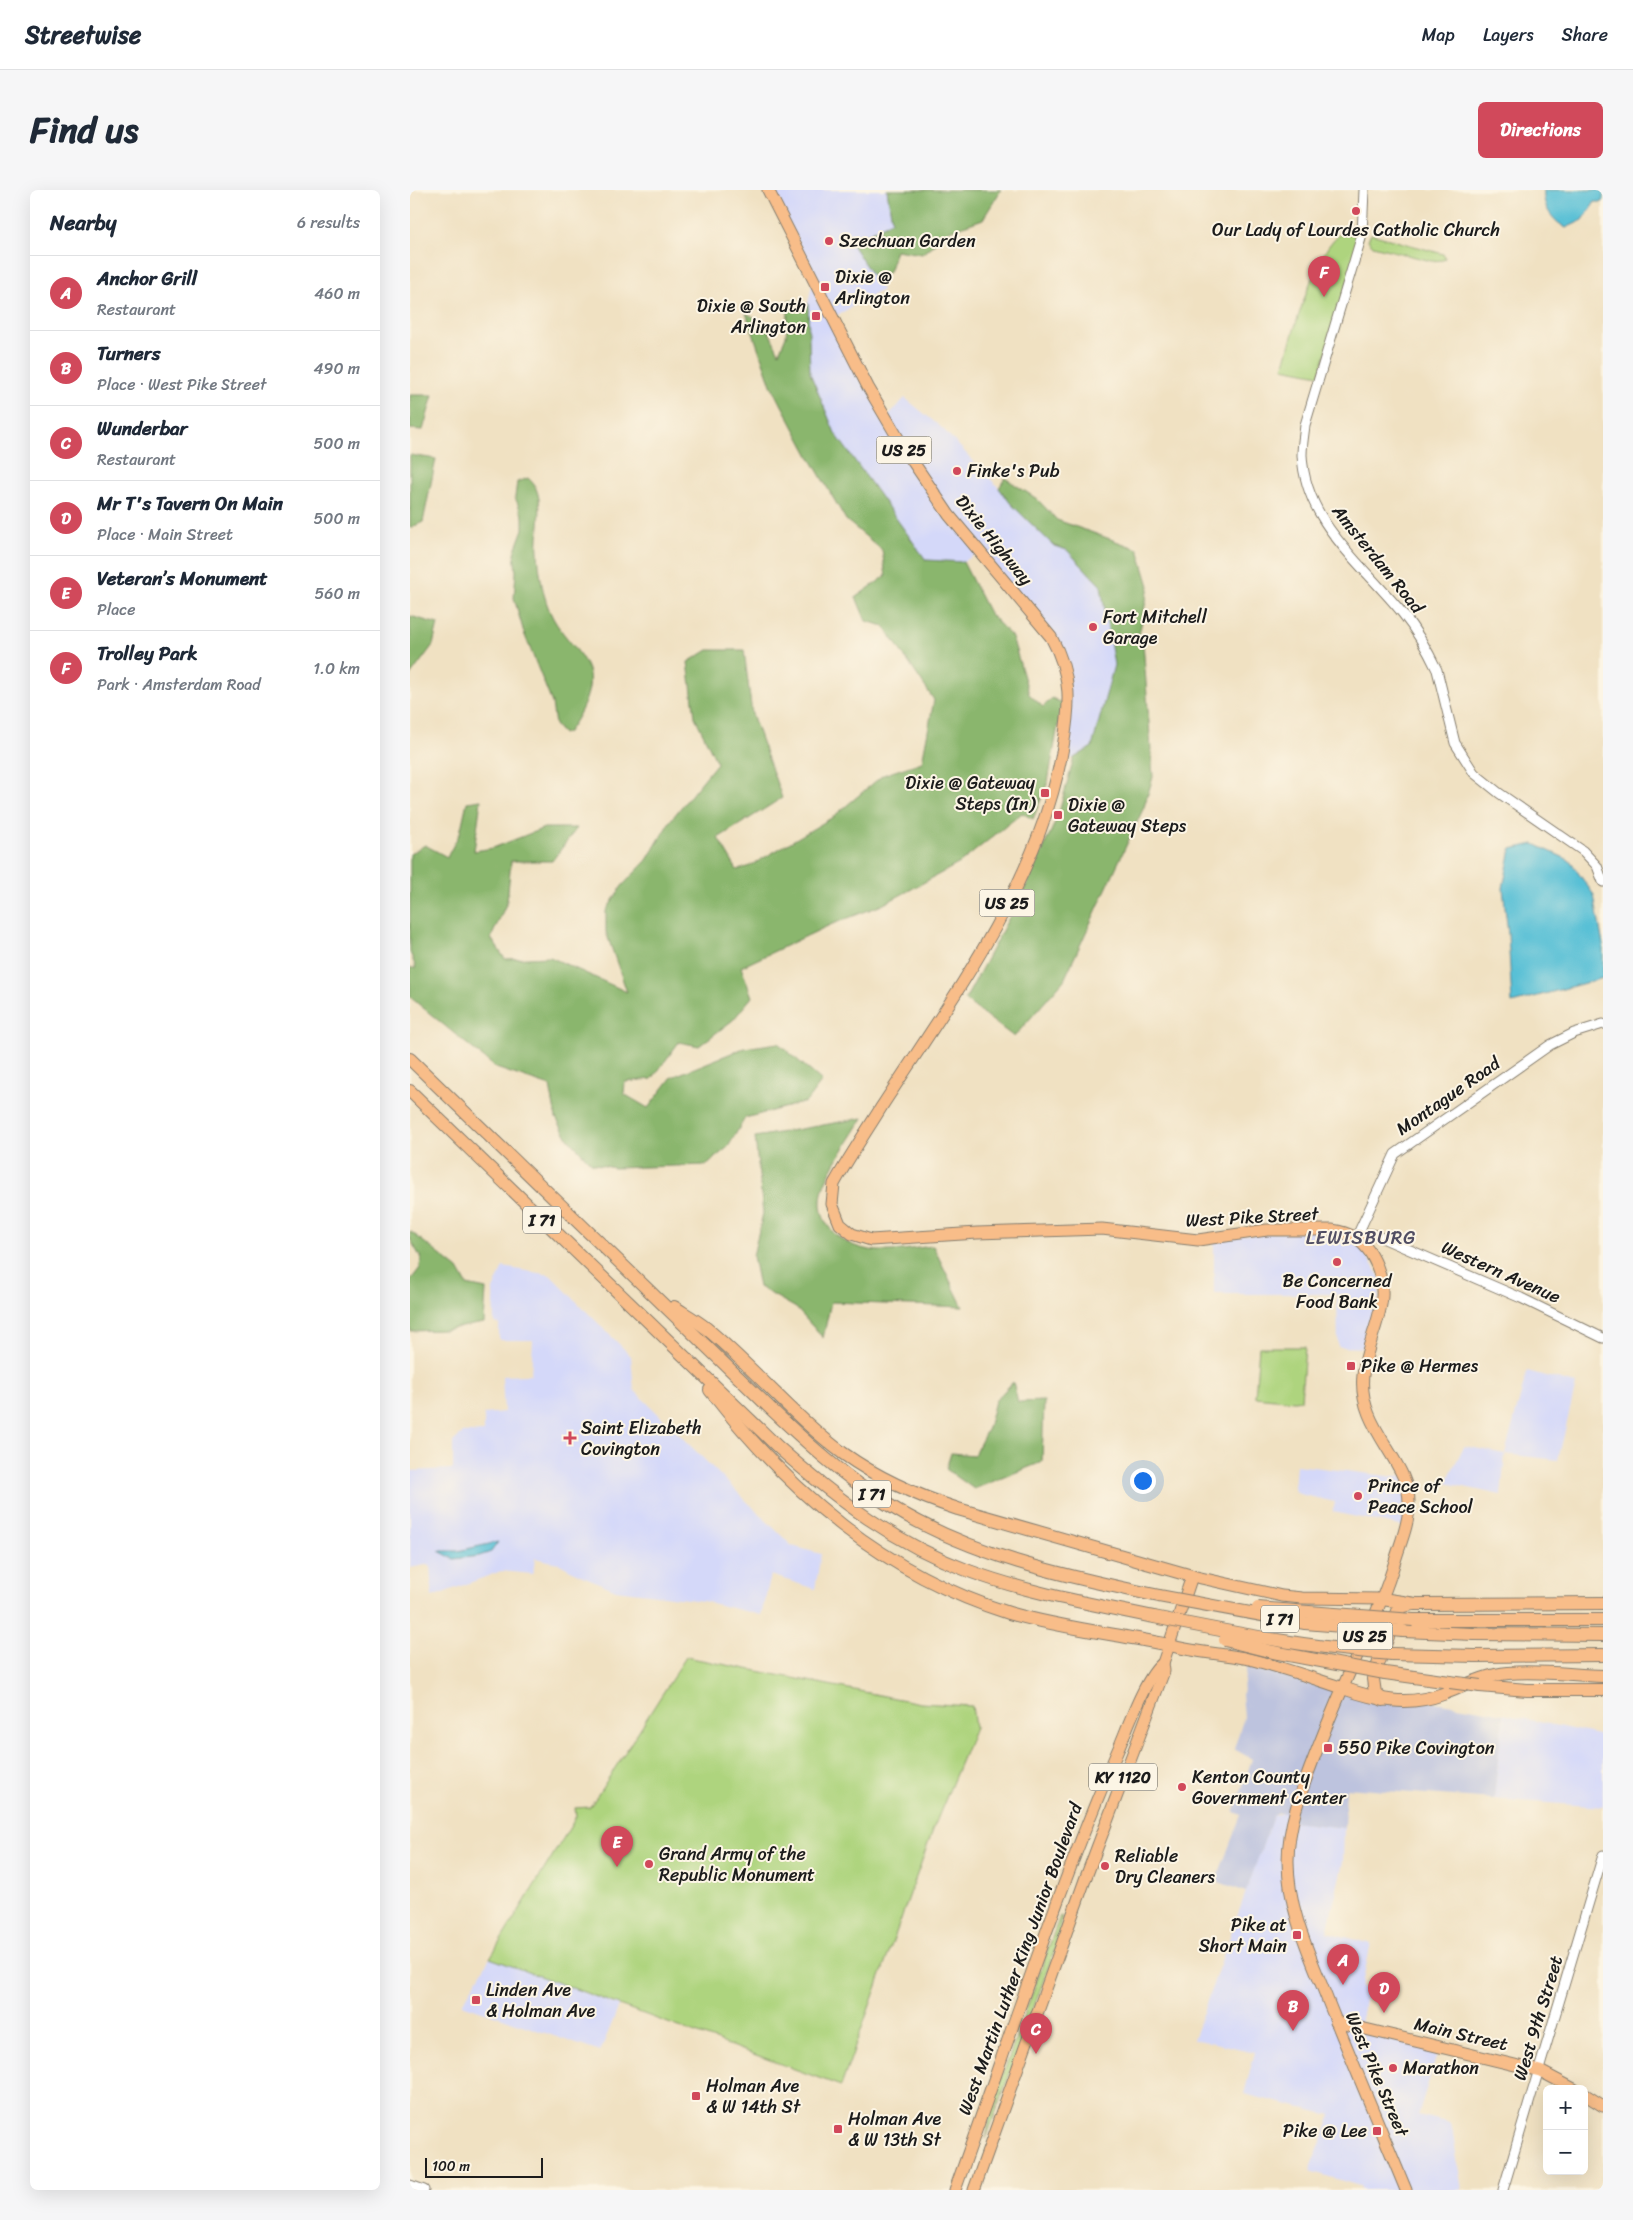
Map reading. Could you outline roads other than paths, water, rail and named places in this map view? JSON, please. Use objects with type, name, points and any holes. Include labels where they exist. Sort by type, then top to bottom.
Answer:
[{"type":"highway","name":"I 71","points":[[410,1059],[809,1445],[852,1480],[886,1504],[934,1531],[999,1557],[1079,1579],[1305,1623],[1402,1631],[1474,1634],[1600,1635]]},
{"type":"highway","name":"I 71","points":[[410,1091],[812,1478],[854,1510],[895,1536],[949,1562],[1016,1586],[1153,1619],[1253,1638],[1392,1654],[1475,1656],[1600,1655]]},
{"type":"highway","points":[[645,1287],[706,1328],[806,1423],[843,1454],[889,1482],[923,1498],[958,1509],[1192,1576]]},
{"type":"highway","points":[[676,1347],[723,1406],[792,1481],[844,1527],[893,1561],[952,1592],[1010,1613],[1068,1627],[1169,1645]]},
{"type":"highway","points":[[1382,1599],[1416,1604],[1601,1603]]},
{"type":"highway","points":[[1193,1602],[1413,1620],[1601,1620]]},
{"type":"highway","points":[[1383,1700],[1376,1693],[1373,1678],[1397,1611],[1404,1606],[1416,1604]]},
{"type":"highway","points":[[1153,1619],[1273,1652],[1385,1673],[1480,1686],[1527,1690],[1600,1690]]},
{"type":"highway","points":[[1343,1688],[1383,1700],[1408,1702],[1424,1700],[1482,1678],[1507,1673],[1599,1676]]},
{"type":"main road","name":"Dixie Highway","points":[[768,190],[864,378],[905,450],[949,515],[1042,624],[1060,654],[1068,682],[1068,714],[1053,790]]},
{"type":"main road","name":"West Pike Street","points":[[1053,790],[1038,839],[974,963],[834,1184],[832,1204],[840,1224],[852,1234],[871,1240],[977,1233],[1102,1229],[1198,1240],[1253,1231],[1332,1230],[1341,1231],[1356,1238],[1369,1251],[1382,1281],[1383,1294],[1379,1318],[1363,1376],[1365,1406],[1401,1475],[1407,1489],[1409,1506],[1388,1584],[1302,1787],[1293,1822],[1288,1858],[1292,1899],[1298,1926],[1406,2190]]},
{"type":"main road","points":[[1192,1576],[1282,1596],[1382,1599]]},
{"type":"main road","name":"KY 1120","points":[[1169,1645],[1192,1576]]},
{"type":"main road","points":[[1169,1645],[1185,1650],[1248,1659],[1343,1688]]},
{"type":"main road","name":"West Martin Luther King Junior Boulevard","points":[[974,2190],[1086,1877],[1164,1671],[1163,1663],[1169,1645]]},
{"type":"main road","name":"West Martin Luther King Junior Boulevard","points":[[955,2190],[1094,1806],[1155,1669],[1163,1663]]},
{"type":"main road","name":"Main Street","points":[[1336,2022],[1540,2071],[1567,2085]]},
{"type":"main road","points":[[1588,2097],[1603,2106]]},
{"type":"street","name":"Amsterdam Road","points":[[1364,190],[1362,235],[1305,425],[1302,457],[1310,491],[1321,517],[1336,538],[1404,614],[1432,659],[1454,743],[1474,773],[1493,789],[1583,850],[1597,866],[1603,882]]},
{"type":"street","name":"Montague Road","points":[[1356,1238],[1394,1154],[1550,1045],[1574,1033],[1603,1024]]},
{"type":"street","name":"Western Avenue","points":[[1356,1238],[1364,1234],[1373,1234],[1521,1298],[1603,1338]]},
{"type":"street","name":"West 9th Street","points":[[1504,2190],[1603,1855]]},
{"type":"street","points":[[410,2185],[424,2190]]},
{"type":"water","points":[[1544,190],[1603,190],[1603,202],[1595,202],[1583,220],[1566,228],[1552,217],[1546,207]]},
{"type":"water","points":[[1534,844],[1569,860],[1594,895],[1603,945],[1603,978],[1512,1003],[1503,888],[1511,849]]},
{"type":"water","points":[[498,1542],[491,1552],[479,1556],[454,1559],[439,1551],[458,1551]]},
{"type":"place","name":"Our Lady of Lourdes Catholic Church","points":[[1356,211]]},
{"type":"place","name":"Szechuan Garden","points":[[829,241]]},
{"type":"place","name":"Dixie @ Arlington","points":[[825,287]]},
{"type":"place","name":"Trolley Park","points":[[1324,297]]},
{"type":"place","name":"Dixie @ South Arlington","points":[[816,316]]},
{"type":"place","name":"Finke's Pub","points":[[957,471]]},
{"type":"place","name":"Fort Mitchell Garage","points":[[1093,627]]},
{"type":"place","name":"Dixie @ Gateway Steps (In)","points":[[1045,793]]},
{"type":"place","name":"Dixie @ Gateway Steps","points":[[1058,815]]},
{"type":"place","name":"Be Concerned Food Bank","points":[[1337,1262]]},
{"type":"place","name":"Pike @ Hermes","points":[[1351,1366]]},
{"type":"place","name":"Saint Elizabeth Covington","points":[[570,1438]]},
{"type":"place","name":"Prince of Peace School","points":[[1358,1496]]},
{"type":"place","name":"550 Pike Covington","points":[[1328,1748]]},
{"type":"place","name":"Kenton County Government Center","points":[[1182,1787]]},
{"type":"place","name":"Grand Army of the Republic Monument","points":[[649,1864]]},
{"type":"place","name":"Reliable Dry Cleaners","points":[[1105,1866]]},
{"type":"place","name":"Veteran’s Monument","points":[[617,1867]]},
{"type":"place","name":"Pike at Short Main","points":[[1297,1935]]},
{"type":"place","name":"Anchor Grill","points":[[1343,1985]]},
{"type":"place","name":"Linden Ave & Holman Ave","points":[[476,2000]]},
{"type":"place","name":"Mr T's Tavern On Main","points":[[1384,2013]]},
{"type":"place","name":"Turners","points":[[1293,2031]]},
{"type":"place","name":"Wunderbar","points":[[1036,2054]]},
{"type":"place","name":"Marathon","points":[[1393,2068]]},
{"type":"place","name":"Holman Ave & W 14th St","points":[[696,2096]]},
{"type":"place","name":"Holman Ave & W 13th St","points":[[838,2129]]},
{"type":"place","name":"Pike @ Lee","points":[[1377,2131]]},
{"type":"district","name":"LEWISBURG","points":[[1361,1237]]}]
